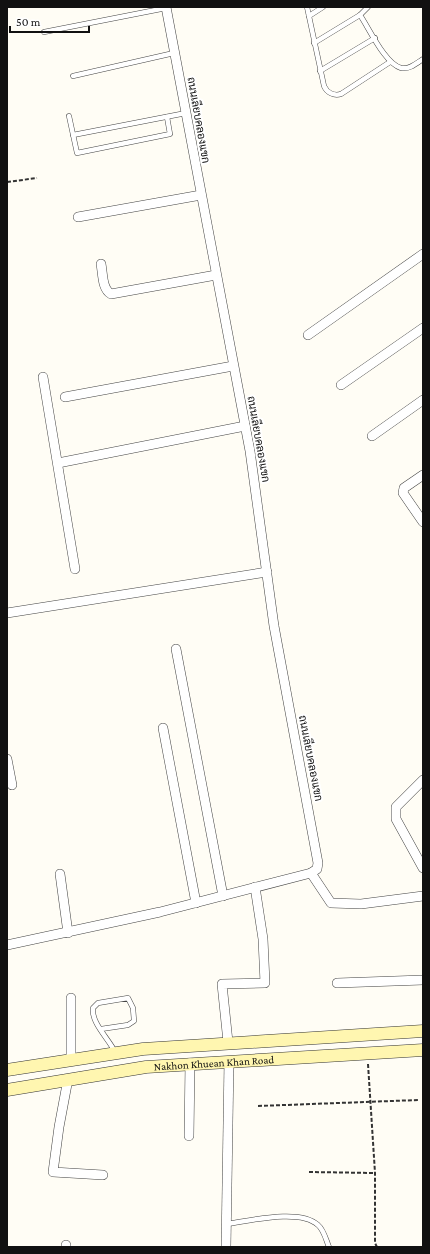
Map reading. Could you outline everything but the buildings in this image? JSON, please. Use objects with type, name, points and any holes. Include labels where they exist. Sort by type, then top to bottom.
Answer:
[{"type":"main road","name":"Nakhon Khuean Khan Road","points":[[7,1070],[115,1052],[228,1042],[423,1032]]},
{"type":"main road","points":[[318,1037],[319,1055]]},
{"type":"main road","name":"Nakhon Khuean Khan Road","points":[[7,1090],[146,1067],[319,1055],[423,1050]]},
{"type":"street","name":"ถนนเลียบคลองแขก","points":[[166,8],[245,426],[277,641],[318,863],[317,869],[312,873]]},
{"type":"street","points":[[78,217],[201,195]]},
{"type":"street","points":[[308,335],[423,254]]},
{"type":"street","points":[[101,264],[104,286],[107,292],[111,294],[216,275]]},
{"type":"street","points":[[341,385],[423,328]]},
{"type":"street","points":[[65,397],[233,366]]},
{"type":"street","points":[[43,377],[75,569]]},
{"type":"street","points":[[372,436],[423,400]]},
{"type":"street","points":[[58,463],[245,426]]},
{"type":"street","points":[[423,475],[404,488],[403,493],[423,522]]},
{"type":"street","points":[[7,613],[267,572]]},
{"type":"street","points":[[176,649],[223,896]]},
{"type":"street","points":[[163,728],[196,903]]},
{"type":"street","points":[[7,759],[12,785]]},
{"type":"street","points":[[423,780],[396,807],[396,818],[423,868]]},
{"type":"street","points":[[7,945],[68,933],[196,903],[312,873],[331,903],[361,904],[423,896]]},
{"type":"street","points":[[60,874],[68,933]]},
{"type":"street","points":[[228,1042],[222,984],[265,983],[263,939],[255,887]]},
{"type":"street","points":[[337,983],[423,980]]},
{"type":"street","points":[[71,998],[71,1059]]},
{"type":"street","points":[[226,1247],[229,1061]]},
{"type":"street","points":[[189,1136],[190,1063]]},
{"type":"street","points":[[68,1079],[59,1127],[53,1172],[103,1175]]},
{"type":"lane","points":[[307,7],[324,89],[331,94],[338,95],[390,62]]},
{"type":"lane","points":[[308,16],[323,7]]},
{"type":"lane","points":[[314,43],[360,15],[368,7]]},
{"type":"lane","points":[[44,32],[166,8]]},
{"type":"lane","points":[[360,15],[390,62],[401,69],[409,68],[423,59]]},
{"type":"lane","points":[[320,71],[375,38]]},
{"type":"lane","points":[[73,76],[174,53]]},
{"type":"lane","points":[[72,135],[186,113]]},
{"type":"lane","points":[[69,116],[77,154],[170,134],[167,117]]},
{"type":"lane","points":[[101,1029],[132,1023],[134,1021],[133,1008],[128,998],[98,1003],[93,1008],[96,1021],[115,1052]]},
{"type":"lane","points":[[227,1224],[280,1216],[308,1218],[319,1225],[329,1247]]},
{"type":"path","points":[[7,182],[37,178]]},
{"type":"path","points":[[367,1053],[374,1173],[375,1243],[377,1247]]},
{"type":"path","points":[[258,1106],[418,1100]]},
{"type":"path","points":[[308,1172],[374,1173]]}]
